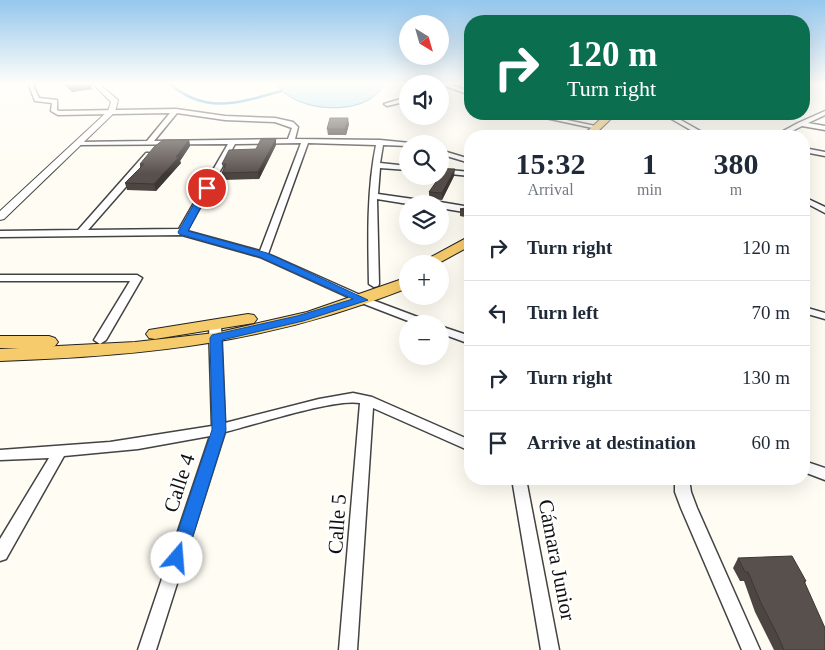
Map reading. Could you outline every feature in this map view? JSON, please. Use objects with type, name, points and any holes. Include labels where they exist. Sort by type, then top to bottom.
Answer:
[{"type":"main road","points":[[602,130],[615,120]]},
{"type":"main road","points":[[441,255],[464,243]]},
{"type":"main road","points":[[449,264],[464,256]]},
{"type":"main road","points":[[355,296],[374,284],[399,275]]},
{"type":"main road","points":[[0,356],[90,352],[299,318],[355,296],[399,284]]},
{"type":"main road","points":[[0,342],[100,340],[216,331]]},
{"type":"street","points":[[0,217],[110,113]]},
{"type":"street","points":[[150,142],[174,113]]},
{"type":"street","points":[[196,113],[229,119],[286,122],[295,128],[290,142]]},
{"type":"street","points":[[810,120],[824,113]]},
{"type":"street","points":[[553,120],[591,130]]},
{"type":"street","points":[[677,120],[695,130]]},
{"type":"street","points":[[788,130],[809,120]]},
{"type":"street","points":[[800,124],[825,128]]},
{"type":"street","points":[[78,144],[305,141],[399,143]]},
{"type":"street","points":[[263,255],[305,141]]},
{"type":"street","points":[[81,233],[160,142]]},
{"type":"street","points":[[374,284],[373,196],[375,165],[380,142]]},
{"type":"street","points":[[182,232],[232,143]]},
{"type":"street","points":[[810,151],[825,154]]},
{"type":"street","points":[[449,155],[464,159]]},
{"type":"street","points":[[375,165],[399,167]]},
{"type":"street","points":[[449,172],[464,173]]},
{"type":"street","points":[[373,196],[399,200]]},
{"type":"street","points":[[810,200],[825,198]]},
{"type":"street","points":[[810,202],[825,210]]},
{"type":"street","points":[[449,207],[464,209]]},
{"type":"street","points":[[0,234],[182,232],[263,255],[355,296],[404,315]]},
{"type":"street","points":[[0,278],[137,278],[100,340]]},
{"type":"street","points":[[810,312],[825,316]]},
{"type":"street","name":"Calle 4","points":[[147,650],[219,430],[216,331]]},
{"type":"street","points":[[449,332],[464,338]]},
{"type":"street","points":[[0,455],[59,452],[219,430],[353,397],[367,400],[464,443]]},
{"type":"street","name":"Calle 5","points":[[348,650],[367,400]]},
{"type":"street","points":[[0,554],[59,452]]},
{"type":"street","points":[[810,468],[825,474]]},
{"type":"street","name":"Cámara Junior","points":[[520,485],[550,650]]},
{"type":"street","points":[[682,485],[689,508],[751,650]]},
{"type":"building","points":[[330,118],[348,118],[345,129],[327,129]]},
{"type":"building","points":[[261,139],[276,139],[258,172],[222,173],[226,164],[222,164],[229,150],[256,149]]},
{"type":"building","points":[[163,140],[189,140],[176,157],[179,157],[154,184],[125,183],[144,164],[140,164],[154,147]]},
{"type":"building","points":[[449,169],[455,169],[449,180]]},
{"type":"building","points":[[434,185],[446,185],[442,193],[429,192]]},
{"type":"building","points":[[792,556],[806,581],[804,581],[825,628],[825,650],[784,650],[748,572],[745,572],[738,558]]},
{"type":"route","points":[[177,558],[219,430],[216,338],[363,300],[263,255],[182,232],[207,188]]}]
